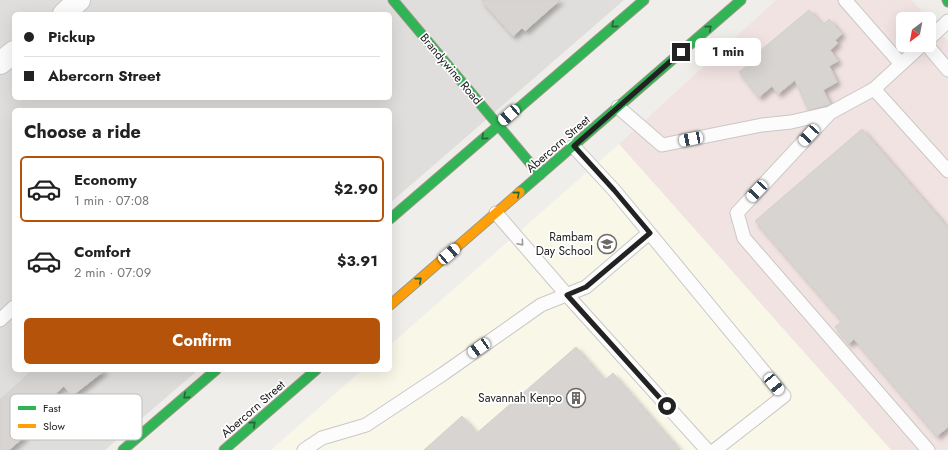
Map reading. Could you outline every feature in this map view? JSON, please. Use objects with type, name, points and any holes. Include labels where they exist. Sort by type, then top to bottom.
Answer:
[{"type":"main road","name":"Brandywine Road","points":[[393,0],[540,175]]},
{"type":"main road","points":[[392,217],[644,0]]},
{"type":"main road","name":"Abercorn Street","points":[[392,303],[741,0]]},
{"type":"main road","points":[[142,434],[214,372]]},
{"type":"main road","name":"Abercorn Street","points":[[224,450],[314,372]]},
{"type":"main road","points":[[123,450],[135,440]]},
{"type":"street","points":[[0,63],[12,54]]},
{"type":"lane","points":[[845,0],[901,64]]},
{"type":"lane","points":[[936,32],[948,21]]},
{"type":"lane","points":[[618,107],[662,145],[762,124],[791,122],[830,113],[874,89],[914,52]]},
{"type":"lane","points":[[933,52],[948,70]]},
{"type":"lane","points":[[874,89],[948,171]]},
{"type":"lane","points":[[830,113],[737,213],[744,238],[928,450]]},
{"type":"lane","points":[[574,146],[614,190],[784,396],[715,450]]},
{"type":"lane","points":[[496,213],[567,295],[707,450]]},
{"type":"lane","points":[[304,450],[322,438],[366,425],[443,374],[541,305],[586,287],[650,233]]},
{"type":"lane","points":[[0,320],[12,309]]},
{"type":"shaded area","points":[[0,0],[624,0],[392,201],[392,108],[12,108],[12,372],[196,372],[142,418],[142,394],[10,394],[10,440],[117,440],[105,450],[0,450]]},
{"type":"shaded area","points":[[776,0],[912,0],[922,12],[896,12],[896,52],[936,52],[936,28],[948,42],[948,450],[891,450],[619,144]]},
{"type":"shaded area","name":"Rambam Day School","points":[[619,144],[891,450],[271,450],[360,372],[392,372],[392,343]]},
{"type":"building","points":[[481,0],[560,0],[525,31],[522,28],[513,36]]},
{"type":"building","points":[[809,10],[823,25],[829,19],[842,34],[835,40],[838,43],[830,50],[838,61],[829,66],[837,82],[823,90],[830,104],[808,110],[795,80],[778,94],[772,86],[759,97],[739,72],[752,62],[749,60]]},
{"type":"building","points":[[862,129],[948,228],[948,427],[937,436],[854,339],[849,344],[835,327],[842,321],[755,221]]},
{"type":"building","name":"Savannah Kenpo","points":[[576,347],[605,380],[613,373],[680,450],[424,450],[462,416],[477,433]]},
{"type":"building","points":[[31,372],[102,372],[75,394],[70,394],[64,386],[55,394],[10,394],[10,440],[20,440],[9,450],[0,450],[0,400]]},
{"type":"traffic: fast","points":[[393,0],[540,175]]},
{"type":"traffic: fast","points":[[392,217],[644,0]]},
{"type":"traffic: fast","points":[[520,192],[741,0]]},
{"type":"traffic: fast","points":[[142,434],[214,372]]},
{"type":"traffic: fast","points":[[224,450],[314,372]]},
{"type":"traffic: fast","points":[[123,450],[135,440]]},
{"type":"traffic: slow","points":[[392,303],[520,192]]},
{"type":"place","name":"Rambam Day School","points":[[607,244]]},
{"type":"place","name":"Savannah Kenpo","points":[[576,398]]},
{"type":"route","points":[[667,406],[567,295],[586,287],[650,233],[574,146],[681,52]]}]
